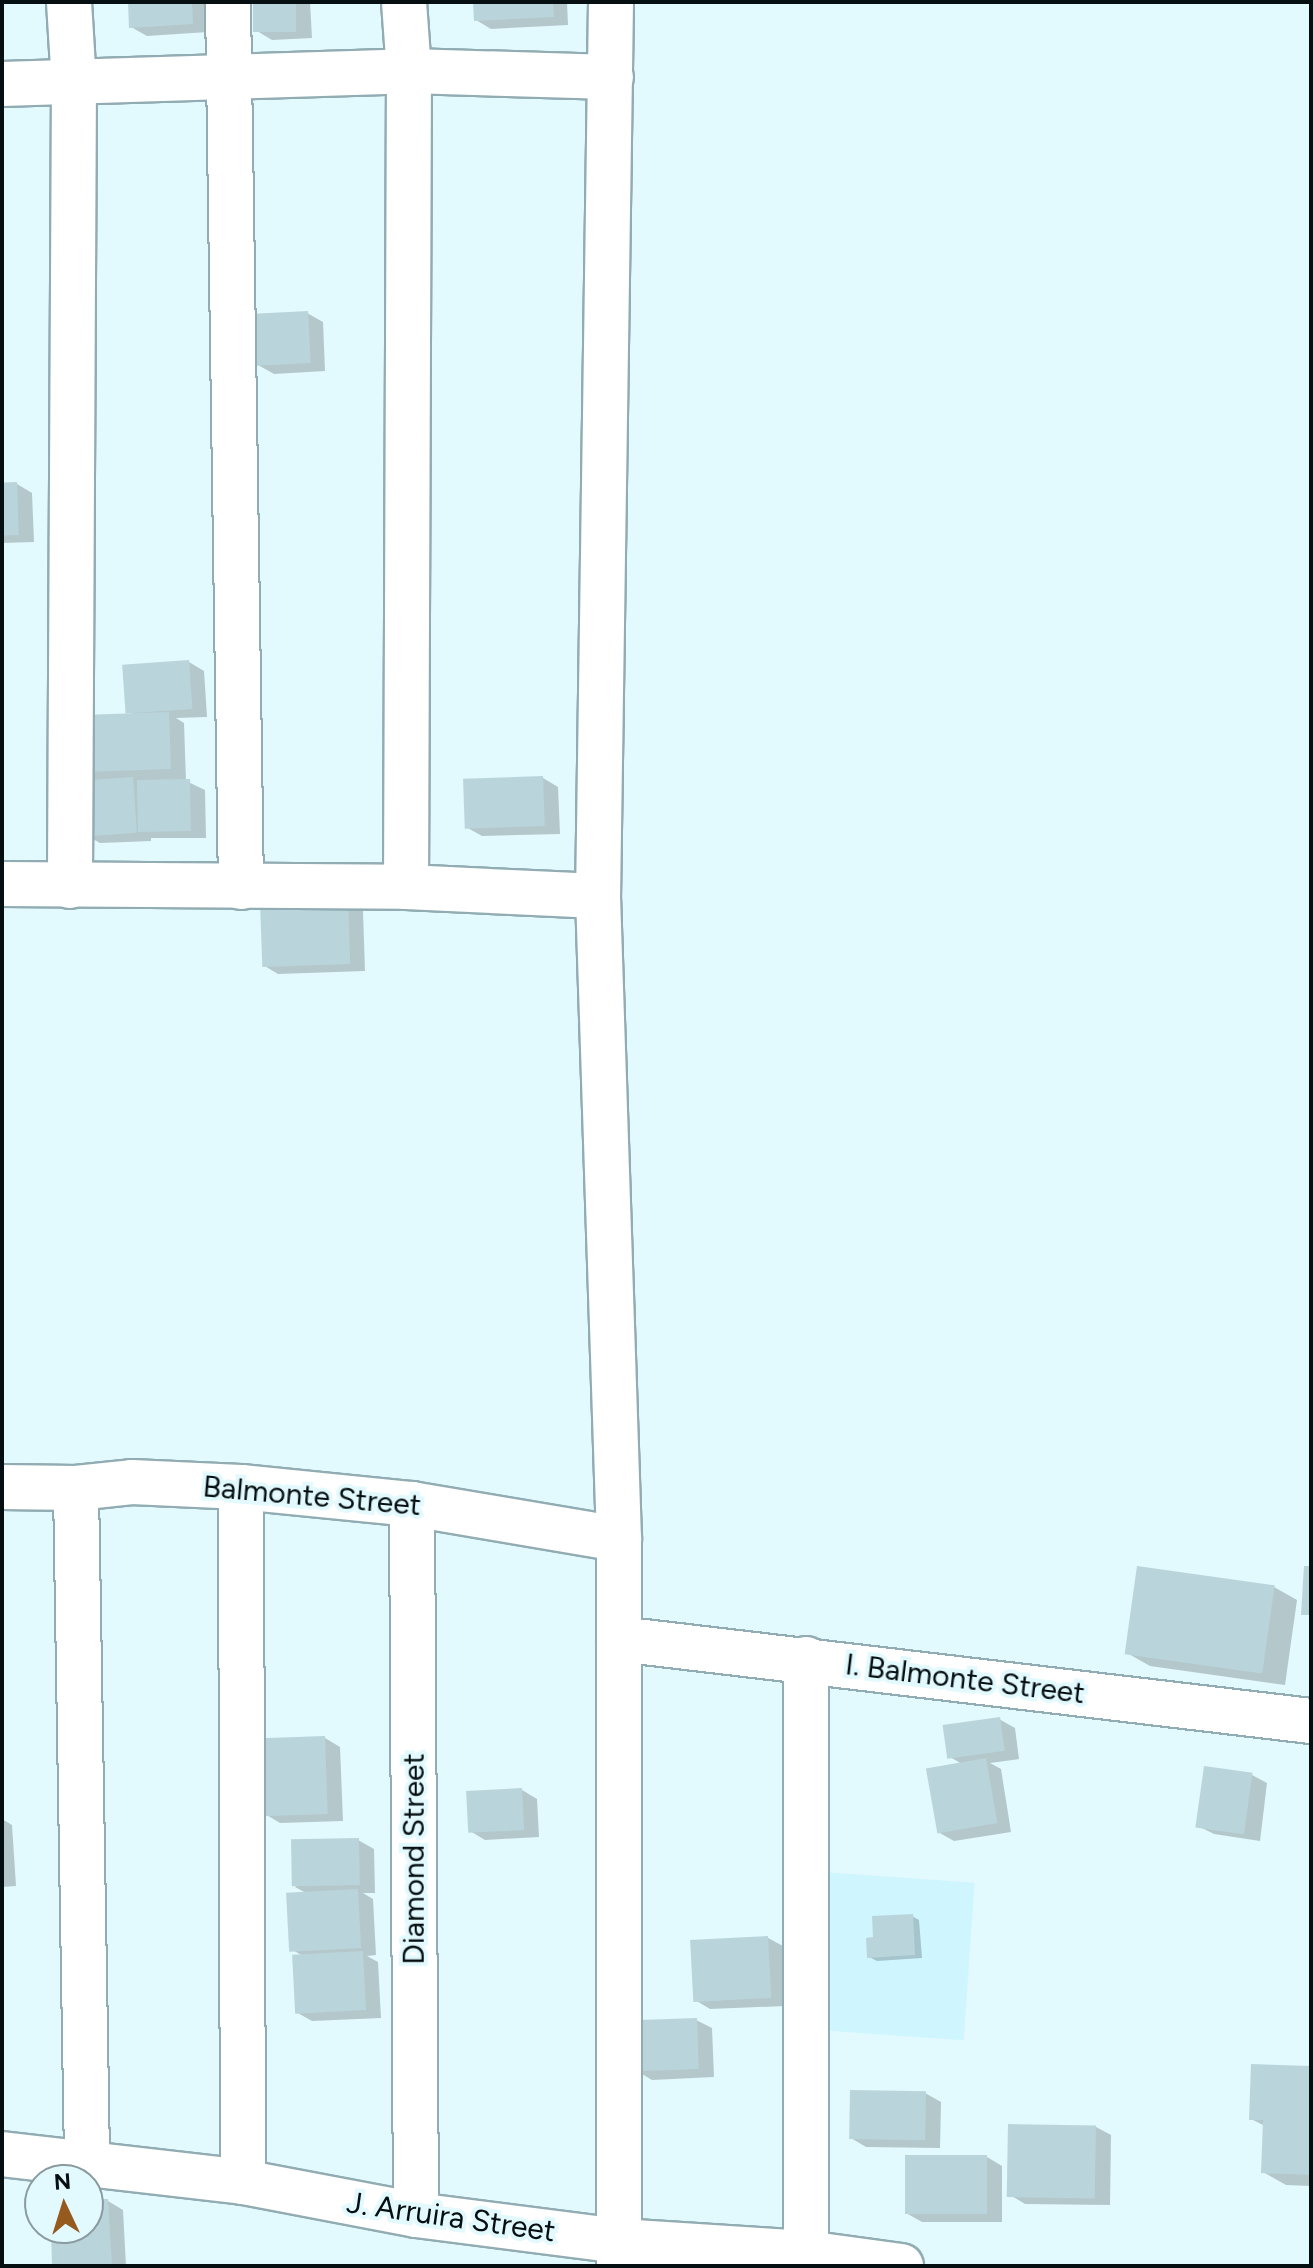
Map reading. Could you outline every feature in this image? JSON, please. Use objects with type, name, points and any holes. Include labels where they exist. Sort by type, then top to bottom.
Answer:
[{"type":"street","points":[[69,2],[74,83],[70,886]]},
{"type":"street","points":[[228,2],[232,75],[241,887]]},
{"type":"street","points":[[404,2],[409,71],[406,887]]},
{"type":"street","points":[[611,2],[598,896],[619,1539],[619,2254]]},
{"type":"street","points":[[2,84],[409,71],[611,77]]},
{"type":"street","points":[[2,884],[406,887],[598,896]]},
{"type":"street","name":"Balmonte Street","points":[[2,1487],[76,1488],[132,1482],[241,1487],[412,1504],[619,1539]]},
{"type":"street","points":[[241,1487],[243,2182]]},
{"type":"street","points":[[76,1488],[87,2162]]},
{"type":"street","name":"Diamond Street","points":[[412,1504],[416,2215]]},
{"type":"street","name":"I. Balmonte Street","points":[[619,1639],[1311,1721]]},
{"type":"street","points":[[806,1659],[806,2253]]},
{"type":"street","name":"J. Arruira Street","points":[[2,2154],[243,2182],[619,2254],[806,2253],[901,2266]]},
{"type":"shaded area","points":[[822,1872],[975,1883],[964,2040],[811,2030]]},
{"type":"building","points":[[128,2],[192,2],[193,24],[129,28]]},
{"type":"building","points":[[253,2],[296,2],[296,32],[253,32]]},
{"type":"building","points":[[473,2],[553,2],[554,17],[474,21]]},
{"type":"building","points":[[308,311],[311,363],[257,366],[254,314]]},
{"type":"building","points":[[17,482],[19,535],[4,535],[2,483]]},
{"type":"building","points":[[189,660],[192,709],[126,714],[122,665]]},
{"type":"building","points":[[169,712],[171,769],[77,772],[75,715]]},
{"type":"building","points":[[543,776],[545,826],[465,829],[463,779]]},
{"type":"building","points":[[133,777],[137,833],[84,837],[80,781]]},
{"type":"building","points":[[190,779],[191,831],[138,832],[137,780]]},
{"type":"building","points":[[348,900],[350,964],[262,967],[260,903]]},
{"type":"building","points":[[1137,1566],[1275,1585],[1262,1673],[1125,1654]]},
{"type":"building","points":[[1304,1566],[1311,1566],[1311,1615],[1301,1615]]},
{"type":"building","points":[[1000,1717],[1005,1751],[947,1759],[943,1725]]},
{"type":"building","points":[[325,1736],[328,1814],[263,1816],[260,1738]]},
{"type":"building","points":[[986,1758],[997,1823],[937,1834],[926,1769]]},
{"type":"building","points":[[1204,1766],[1253,1773],[1244,1834],[1195,1827]]},
{"type":"building","points":[[522,1788],[524,1830],[468,1833],[466,1791]]},
{"type":"building","points":[[359,1838],[360,1885],[292,1886],[291,1839]]},
{"type":"building","points":[[358,1889],[361,1948],[289,1952],[286,1893]]},
{"type":"building","points":[[913,1914],[915,1955],[867,1958],[866,1938],[873,1937],[872,1916]]},
{"type":"building","points":[[768,1936],[771,1998],[693,2002],[690,1940]]},
{"type":"building","points":[[363,1951],[366,2010],[295,2014],[292,1955]]},
{"type":"building","points":[[697,2018],[699,2069],[635,2071],[633,2020]]},
{"type":"building","points":[[1251,2064],[1311,2066],[1311,2175],[1261,2173],[1263,2120],[1249,2120]]},
{"type":"building","points":[[850,2090],[926,2091],[925,2140],[849,2139]]},
{"type":"building","points":[[1008,2124],[1096,2126],[1095,2199],[1007,2197]]},
{"type":"building","points":[[905,2155],[987,2155],[987,2214],[905,2214]]},
{"type":"building","points":[[104,2199],[108,2199],[112,2266],[52,2266],[51,2244],[104,2244]]}]
